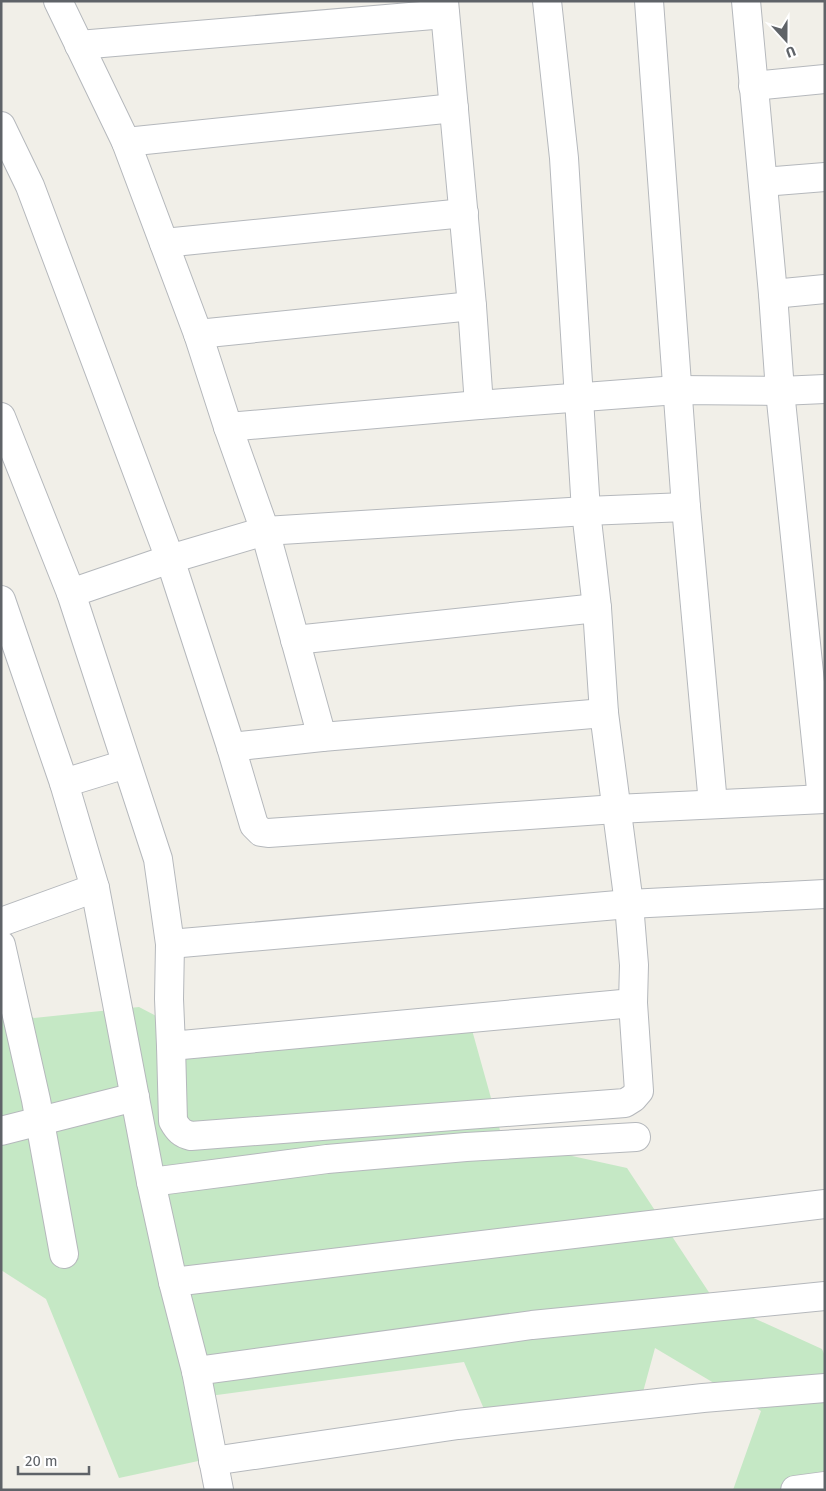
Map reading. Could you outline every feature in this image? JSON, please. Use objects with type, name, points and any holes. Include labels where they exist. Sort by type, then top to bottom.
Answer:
[{"type":"street","points":[[58,1],[126,142],[198,334],[228,427],[265,531],[322,737]]},
{"type":"street","points":[[1,418],[71,593],[158,859],[170,944],[169,999],[173,1121],[178,1129],[183,1134],[191,1136],[625,1103],[634,1098],[639,1091],[633,1003],[634,965],[629,904],[604,713],[597,608],[586,511],[564,158],[547,1]]},
{"type":"street","points":[[648,1],[686,507],[713,804]]},
{"type":"street","points":[[1,126],[30,186],[170,559],[232,747],[254,825],[261,832],[616,809],[823,799],[818,694],[780,391],[746,1]]},
{"type":"street","points":[[79,45],[444,8],[480,405]]},
{"type":"street","points":[[753,86],[825,79]]},
{"type":"street","points":[[126,142],[454,108]]},
{"type":"street","points":[[763,182],[825,177]]},
{"type":"street","points":[[164,243],[464,212]]},
{"type":"street","points":[[773,294],[825,289]]},
{"type":"street","points":[[198,334],[472,306]]},
{"type":"street","points":[[228,427],[677,390],[780,391],[825,389]]},
{"type":"street","points":[[71,593],[170,559],[265,531],[586,511],[686,507]]},
{"type":"street","points":[[1,600],[64,783],[95,888],[151,1182],[173,1282],[196,1371],[219,1490]]},
{"type":"street","points":[[295,640],[597,608]]},
{"type":"street","points":[[232,747],[322,737],[604,713]]},
{"type":"street","points":[[64,783],[126,764]]},
{"type":"street","points":[[1,922],[95,888]]},
{"type":"street","points":[[170,944],[629,904],[825,894]]},
{"type":"street","points":[[1,946],[40,1122],[64,1254]]},
{"type":"street","points":[[171,1046],[633,1003]]},
{"type":"street","points":[[1,1131],[135,1097]]},
{"type":"street","points":[[151,1182],[327,1159],[466,1147],[636,1137]]},
{"type":"street","points":[[173,1282],[825,1204]]},
{"type":"street","points":[[196,1371],[532,1325],[825,1296]]},
{"type":"street","points":[[213,1461],[458,1426],[703,1398],[825,1388]]},
{"type":"street","points":[[796,1490],[825,1486]]},
{"type":"green space","points":[[1,1000],[34,1018],[139,1007],[212,1045],[467,1012],[503,1141],[627,1168],[714,1300],[822,1349],[825,1356],[825,1490],[733,1490],[761,1411],[655,1348],[640,1403],[489,1421],[464,1362],[202,1397],[203,1460],[119,1478],[46,1299],[1,1270]]}]
